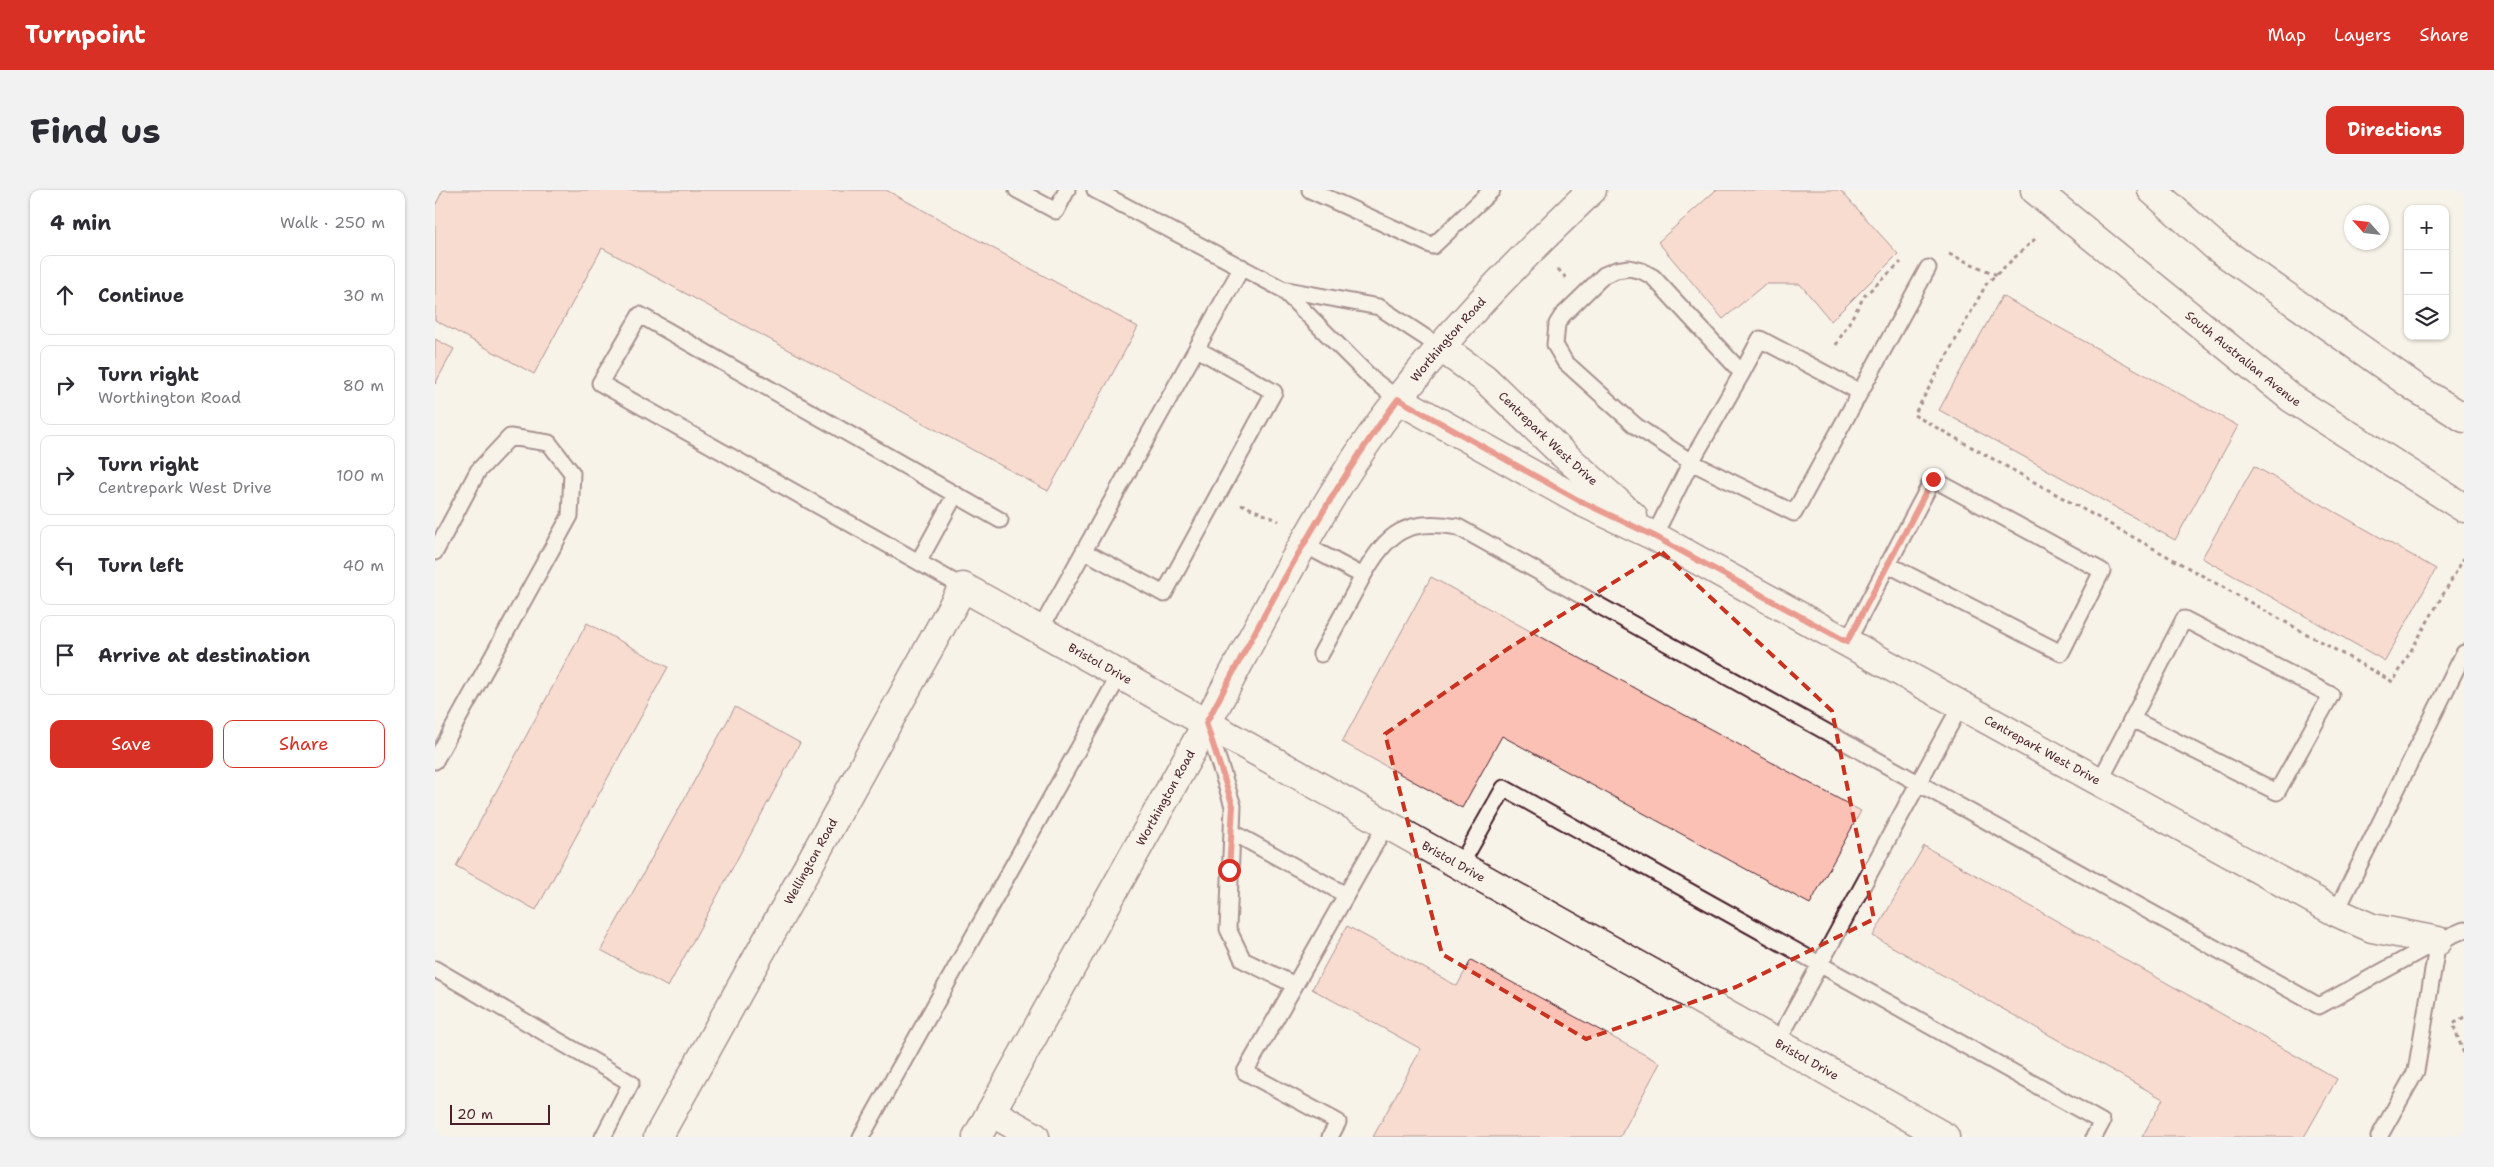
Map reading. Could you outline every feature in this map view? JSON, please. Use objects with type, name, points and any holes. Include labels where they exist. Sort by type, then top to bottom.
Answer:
[{"type":"street","name":"Worthington Road","points":[[977,1137],[1303,544],[1363,449],[1398,399],[1439,346],[1496,284],[1592,190]]},
{"type":"street","name":"South Australian Avenue","points":[[2035,190],[2291,398],[2464,508]]},
{"type":"street","points":[[2153,190],[2215,246],[2416,388],[2464,418]]},
{"type":"street","name":"Centrepark West Drive","points":[[1439,346],[1484,378],[1563,454],[1654,536]]},
{"type":"street","name":"Centrepark West Drive","points":[[1398,399],[1578,500],[1654,536],[2336,912],[2372,928],[2438,941]]},
{"type":"street","name":"Bristol Drive","points":[[963,587],[1119,676],[1461,864],[1945,1137]]},
{"type":"street","name":"Wellington Road","points":[[658,1137],[963,587]]},
{"type":"street","points":[[991,1112],[1035,1137]]},
{"type":"lane","points":[[1017,190],[1056,211],[1067,190]]},
{"type":"lane","points":[[1095,190],[1282,288],[1379,307],[1439,346]]},
{"type":"lane","points":[[1310,190],[1433,246],[1492,190]]},
{"type":"lane","points":[[1040,630],[1242,267]]},
{"type":"lane","points":[[1742,373],[1653,277],[1642,271],[1629,268],[1616,270],[1604,275],[1562,316],[1557,324],[1555,345],[1565,362],[1635,426],[1691,462],[1794,513],[1927,268]]},
{"type":"lane","points":[[1282,288],[1372,379],[1398,399]]},
{"type":"lane","points":[[963,587],[600,383],[640,315],[1000,520]]},
{"type":"lane","points":[[1654,536],[1691,462],[1760,338],[1860,392]]},
{"type":"lane","points":[[1084,551],[1164,594],[1275,392],[1197,348]]},
{"type":"lane","points":[[435,552],[478,471],[510,436],[549,444],[572,473],[570,516],[435,762]]},
{"type":"lane","points":[[1847,642],[1887,564],[1933,479],[2102,570],[2061,654],[1887,564]]},
{"type":"lane","points":[[919,561],[955,494]]},
{"type":"lane","points":[[1321,654],[1377,550],[1394,535],[1414,526],[1436,523],[1458,526],[2319,1006],[2438,941],[2464,930]]},
{"type":"lane","points":[[1303,544],[1363,576]]},
{"type":"lane","points":[[2100,781],[2184,619],[2331,695],[2277,792],[2133,719]]},
{"type":"lane","points":[[2336,912],[2464,654]]},
{"type":"lane","points":[[861,1137],[1119,676]]},
{"type":"lane","points":[[1777,1042],[1961,705]]},
{"type":"lane","points":[[1206,723],[1233,806],[1228,929],[1243,960],[1295,986]]},
{"type":"lane","points":[[1461,864],[1505,788],[1819,966],[2102,1122],[2094,1137]]},
{"type":"lane","points":[[1330,1137],[1337,1122],[1245,1072],[1387,823]]},
{"type":"lane","points":[[1232,832],[1347,895]]},
{"type":"lane","points":[[2379,1137],[2416,1071],[2438,941]]},
{"type":"lane","points":[[435,969],[631,1083],[603,1137]]},
{"type":"path","points":[[2035,239],[1987,283],[1914,415],[2393,682],[2464,558]]},
{"type":"path","points":[[1558,269],[1569,282]]},
{"type":"path","points":[[1240,504],[1279,521]]},
{"type":"path","points":[[2464,1017],[2453,1024],[2464,1054]]},
{"type":"highlighted area","points":[[1662,552],[1832,711],[1874,919],[1736,987],[1586,1039],[1442,954],[1385,734],[1509,648]]},
{"type":"building","points":[[443,190],[886,190],[1138,327],[1048,491],[602,248],[534,374],[435,320],[435,206]]},
{"type":"building","points":[[1716,190],[1840,190],[1898,254],[1831,321],[1800,284],[1765,284],[1723,319],[1658,242]]},
{"type":"building","points":[[2002,296],[2238,426],[2175,540],[1939,410]]},
{"type":"building","points":[[435,339],[454,349],[435,384]]},
{"type":"building","points":[[2254,466],[2436,569],[2385,661],[2202,558]]},
{"type":"building","points":[[1431,577],[1861,811],[1810,904],[1502,736],[1462,808],[1342,742]]},
{"type":"building","points":[[587,623],[668,667],[536,910],[456,866]]},
{"type":"building","points":[[735,707],[800,743],[668,987],[601,950]]},
{"type":"building","points":[[1924,846],[2337,1079],[2304,1137],[2142,1137],[2163,1099],[1873,936]]},
{"type":"building","points":[[1347,926],[1457,986],[1471,960],[1660,1063],[1620,1137],[1373,1137],[1421,1049],[1312,989]]},
{"type":"route","points":[[1229,870],[1233,806],[1223,769],[1206,723],[1289,568],[1322,512],[1398,399],[1578,500],[1654,536],[1847,642],[1933,479]]}]
